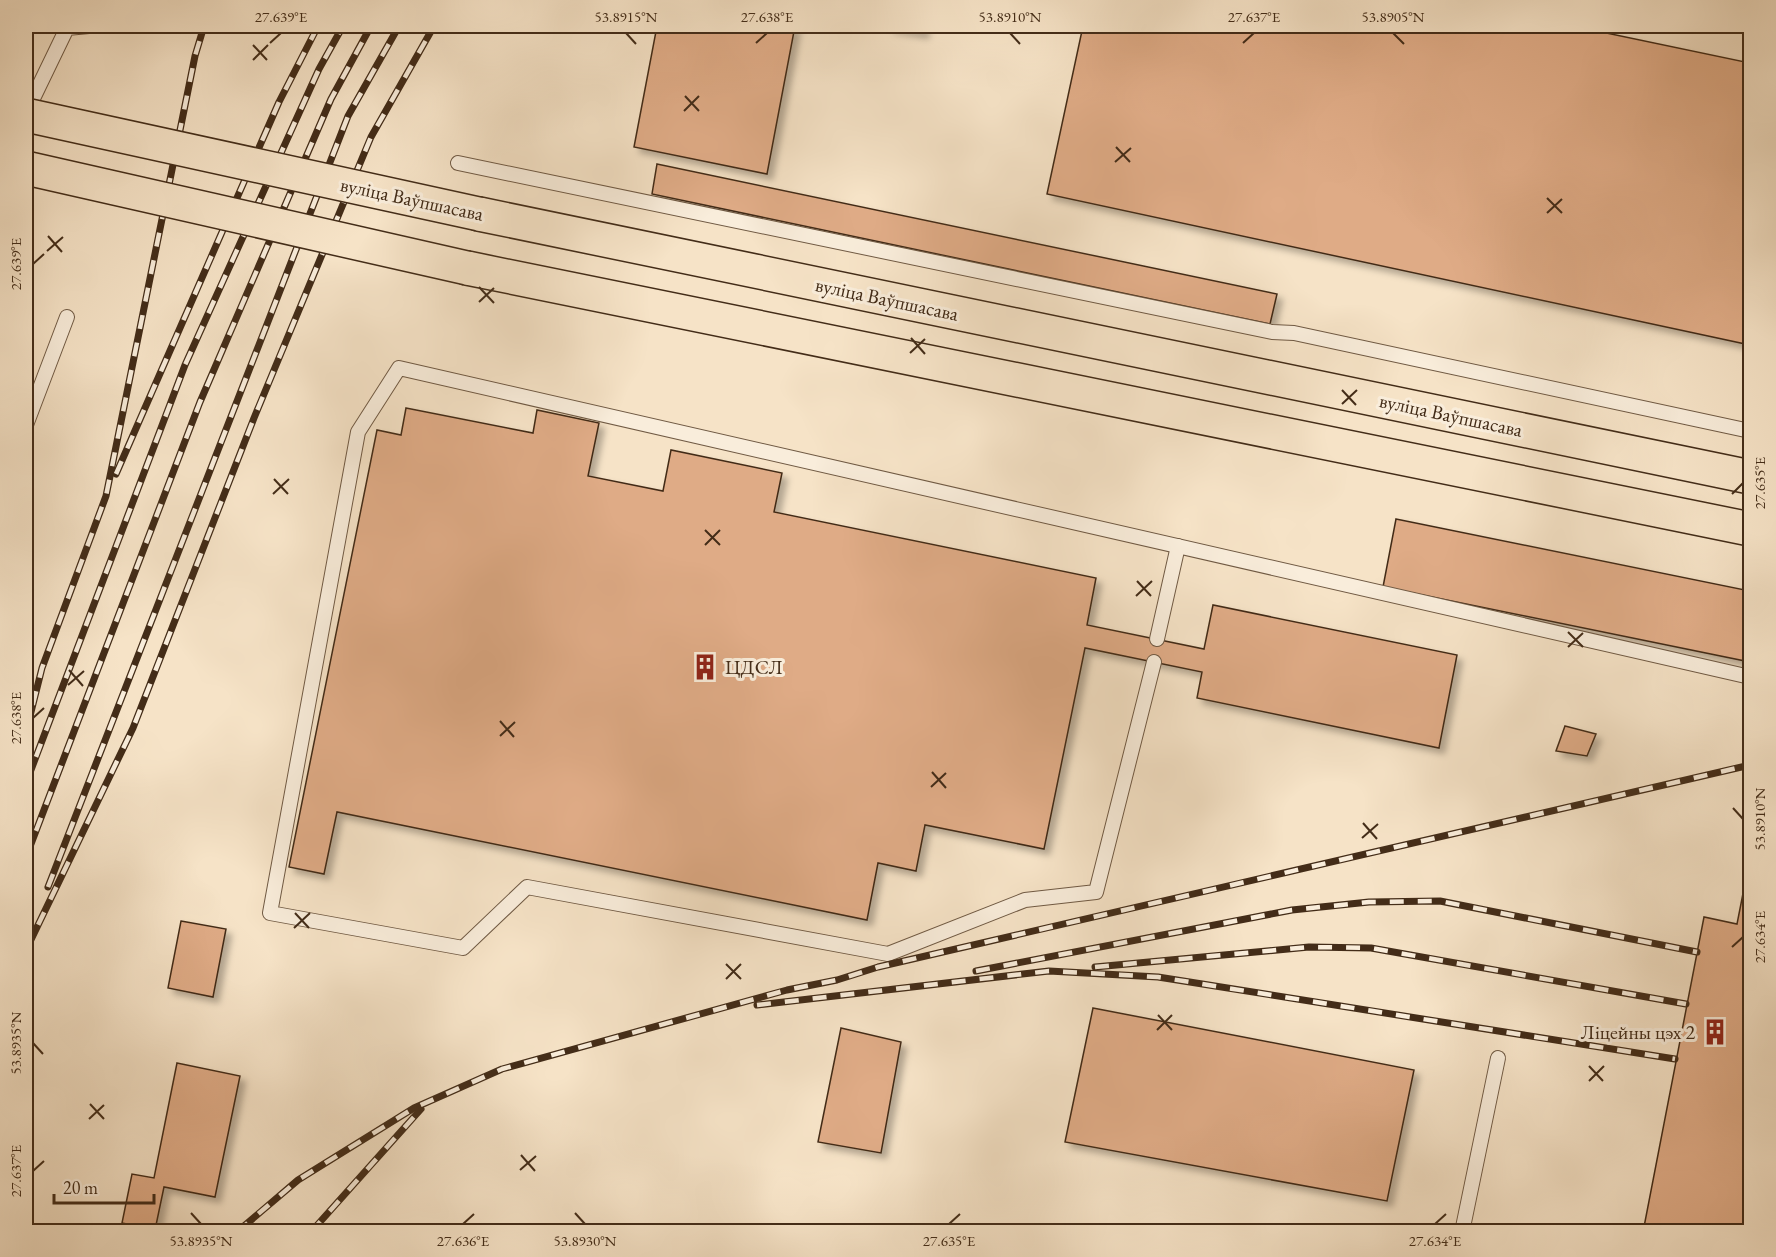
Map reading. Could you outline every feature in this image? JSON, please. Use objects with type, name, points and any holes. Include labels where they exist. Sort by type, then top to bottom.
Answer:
[{"type":"main road","name":"вуліца Ваўпшасава","points":[[26,114],[479,214],[1750,477]]},
{"type":"main road","points":[[26,168],[467,268],[1750,529]]},
{"type":"lane","points":[[26,114],[67,28],[89,26]]},
{"type":"lane","points":[[458,163],[1272,332],[1294,333],[1750,431]]},
{"type":"lane","points":[[26,425],[67,316]]},
{"type":"lane","points":[[1154,662],[1096,892],[1025,900],[888,954],[527,887],[463,948],[270,913],[358,432],[399,368],[1750,677]]},
{"type":"lane","points":[[1157,639],[1178,546]]},
{"type":"lane","points":[[1462,1232],[1498,1058]]},
{"type":"building","points":[[657,26],[795,26],[767,174],[634,147]]},
{"type":"building","points":[[888,26],[924,26],[923,33]]},
{"type":"building","points":[[1083,26],[1573,26],[1750,63],[1750,345],[1047,194]]},
{"type":"building","points":[[657,164],[1277,294],[1270,324],[652,194]]},
{"type":"building","name":"ЦДСЛ","points":[[406,408],[533,433],[537,410],[599,423],[588,476],[663,491],[671,450],[782,473],[774,512],[1096,578],[1087,625],[1204,649],[1213,605],[1457,655],[1439,748],[1197,698],[1202,672],[1085,648],[1044,849],[925,825],[916,871],[878,863],[867,920],[337,812],[324,874],[289,867],[377,430],[401,435]]},
{"type":"building","points":[[1396,519],[1750,591],[1750,662],[1383,587]]},
{"type":"building","points":[[1565,726],[1596,734],[1587,756],[1556,751]]},
{"type":"building","name":"Ліцейны цэх 2","points":[[1750,858],[1750,1232],[1643,1232],[1704,917],[1737,924]]},
{"type":"building","points":[[181,921],[226,929],[213,997],[168,988]]},
{"type":"building","points":[[1093,1008],[1414,1070],[1387,1201],[1065,1142]]},
{"type":"building","points":[[841,1028],[901,1042],[881,1153],[818,1142]]},
{"type":"building","points":[[177,1063],[240,1076],[215,1197],[164,1187],[155,1230],[122,1223],[132,1174],[154,1178]]},
{"type":"railway","points":[[26,732],[42,668],[106,496],[195,56],[204,26]]},
{"type":"railway","points":[[116,474],[279,102],[318,26]]},
{"type":"railway","points":[[26,783],[185,365],[319,69],[343,26]]},
{"type":"railway","points":[[26,857],[200,402],[331,99],[371,26]]},
{"type":"railway","points":[[48,887],[348,116],[399,26]]},
{"type":"railway","points":[[26,950],[133,728],[254,418],[371,137],[434,26]]},
{"type":"railway","points":[[237,1232],[298,1180],[414,1108],[502,1069],[787,990],[837,980],[878,967],[1750,765]]},
{"type":"railway","points":[[976,971],[1292,910],[1369,902],[1440,901],[1697,952]]},
{"type":"railway","points":[[1095,967],[1309,947],[1371,948],[1686,1004]]},
{"type":"railway","points":[[757,1005],[1049,971],[1158,977],[1675,1059]]},
{"type":"railway","points":[[311,1232],[421,1109]]},
{"type":"place","name":"ЦДСЛ","points":[[705,667]]},
{"type":"place","name":"Ліцейны цэх 2","points":[[1715,1032]]}]
